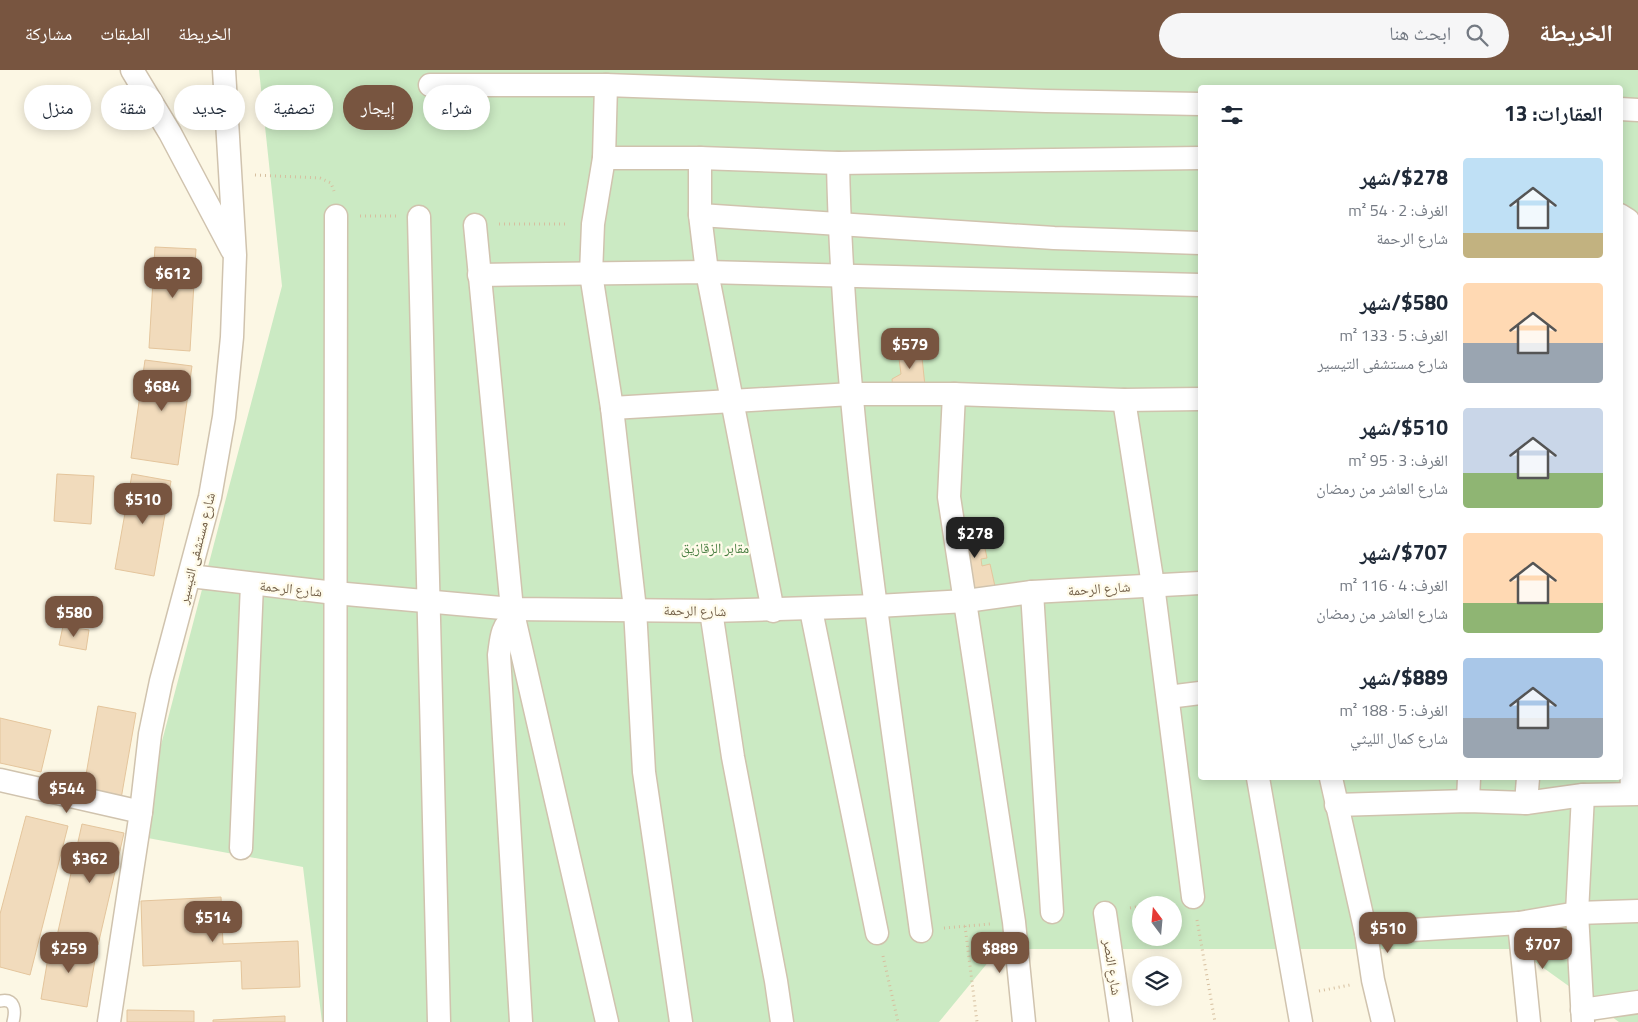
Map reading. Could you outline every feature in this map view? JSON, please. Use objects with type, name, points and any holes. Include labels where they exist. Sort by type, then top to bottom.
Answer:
[{"type":"street","points":[[132,70],[170,133],[234,255]]},
{"type":"street","name":"شارع مستشفى التيسير","points":[[109,1022],[141,812],[150,734],[161,681],[210,497],[224,417],[232,337],[234,255],[224,70]]},
{"type":"street","points":[[490,85],[606,85],[1046,101],[1198,104]]},
{"type":"street","points":[[606,85],[604,158],[593,224],[591,274],[612,408],[635,609],[644,772],[681,1022]]},
{"type":"street","points":[[1623,109],[1638,110]]},
{"type":"street","points":[[604,158],[700,158],[838,163],[1198,158]]},
{"type":"street","points":[[700,158],[700,215],[707,272],[773,611]]},
{"type":"street","points":[[838,163],[843,276],[852,394],[877,606],[921,930]]},
{"type":"street","points":[[700,215],[1054,238],[1198,243]]},
{"type":"street","points":[[335,1022],[336,216]]},
{"type":"street","points":[[419,217],[439,1022]]},
{"type":"street","points":[[1336,805],[1468,801],[1526,803],[1583,795],[1635,794],[1628,590],[1636,393],[1626,278],[1631,232],[1628,220],[1623,217]]},
{"type":"street","points":[[476,224],[479,275],[513,614],[607,1022]]},
{"type":"street","points":[[479,275],[707,272],[1198,285]]},
{"type":"street","points":[[612,408],[852,394],[954,394],[1124,400],[1198,399]]},
{"type":"street","points":[[954,394],[949,497],[1014,922],[1024,1022]]},
{"type":"street","points":[[1124,400],[1153,585],[1193,897]]},
{"type":"street","name":"شارع الرحمة","points":[[190,576],[428,602],[513,614],[635,609],[711,611],[811,610],[966,601],[1032,592],[1198,583]]},
{"type":"street","points":[[241,848],[252,584]]},
{"type":"street","points":[[1032,592],[1052,912]]},
{"type":"street","points":[[811,610],[877,933]]},
{"type":"street","points":[[711,611],[733,757],[776,981],[782,1022]]},
{"type":"street","points":[[513,614],[504,628],[499,655],[521,1022]]},
{"type":"street","points":[[1168,698],[1198,693]]},
{"type":"street","points":[[0,780],[141,812]]},
{"type":"street","points":[[1258,780],[1301,1022]]},
{"type":"street","points":[[1331,780],[1366,933],[1372,980],[1383,1022]]},
{"type":"street","points":[[1468,780],[1468,801]]},
{"type":"street","points":[[1526,803],[1528,780]]},
{"type":"street","points":[[1583,795],[1577,913],[1583,1016],[1638,1002]]},
{"type":"street","points":[[1366,933],[1519,923],[1577,913],[1638,911]]},
{"type":"street","name":"شارع النصر","points":[[1105,913],[1121,1022]]},
{"type":"street","points":[[1519,923],[1530,1022]]},
{"type":"lane","points":[[0,1001],[8,1001],[15,1008],[13,1022]]},
{"type":"path","points":[[231,174],[320,178],[331,182],[334,192],[336,216],[419,217]]},
{"type":"path","points":[[476,224],[593,224]]},
{"type":"path","points":[[1193,897],[1215,1022]]},
{"type":"path","points":[[965,926],[977,1022]]},
{"type":"path","points":[[877,933],[898,1022]]},
{"type":"path","points":[[1297,995],[1372,980]]},
{"type":"green space","name":"مقابر الزقازيق","points":[[259,70],[1638,70],[1638,1022],[1619,1022],[1517,949],[999,949],[939,1022],[322,1022],[303,867],[137,836],[282,286],[265,130],[333,130],[333,85],[261,85]]},
{"type":"building","points":[[155,247],[196,249],[190,351],[149,348]]},
{"type":"building","points":[[921,348],[925,386],[893,390],[892,379],[901,374],[898,351]]},
{"type":"building","points":[[145,360],[192,366],[178,465],[131,458]]},
{"type":"building","points":[[57,474],[94,476],[91,524],[54,521]]},
{"type":"building","points":[[132,474],[171,481],[154,576],[115,569]]},
{"type":"building","points":[[979,520],[987,558],[981,559],[982,566],[990,564],[996,591],[971,596],[956,525]]},
{"type":"building","points":[[63,626],[89,630],[86,650],[59,645]]},
{"type":"building","points":[[98,706],[136,713],[121,799],[83,792]]},
{"type":"building","points":[[0,718],[51,730],[41,772],[0,763]]},
{"type":"building","points":[[26,816],[68,826],[30,975],[0,967],[0,914]]},
{"type":"building","points":[[82,824],[124,833],[98,945],[57,936]]},
{"type":"building","points":[[221,897],[223,944],[298,941],[300,987],[242,989],[241,961],[143,966],[141,901]]},
{"type":"building","points":[[51,940],[97,948],[87,1007],[41,999]]},
{"type":"building","points":[[127,1010],[194,1011],[194,1022],[127,1022]]},
{"type":"building","points":[[285,1016],[285,1022],[213,1022],[213,1020]]}]
